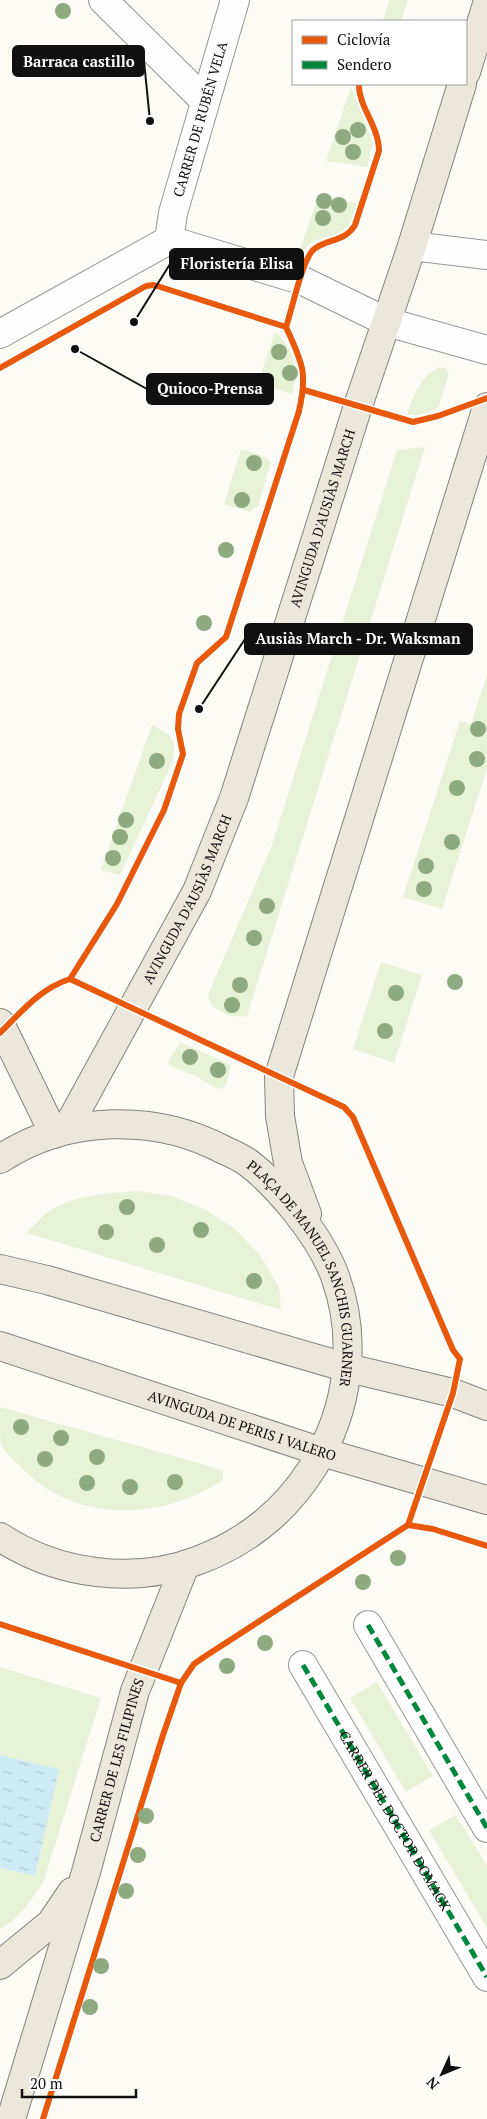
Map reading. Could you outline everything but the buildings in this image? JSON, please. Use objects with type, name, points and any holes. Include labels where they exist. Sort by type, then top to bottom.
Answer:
[{"type":"main road","points":[[467,69],[487,4]]},
{"type":"main road","name":"AVINGUDA D'AUSIÀS MARCH","points":[[60,1132],[200,883],[234,798],[358,406],[412,246],[462,85]]},
{"type":"main road","points":[[314,1234],[288,1163],[280,1116],[279,1076],[487,407]]},
{"type":"main road","points":[[0,1023],[60,1132]]},
{"type":"main road","name":"PLAÇA DE MANUEL SANCHIS GUARNER","points":[[0,1160],[12,1151],[60,1132],[113,1124],[160,1127],[205,1140],[247,1162],[282,1194],[314,1234],[335,1276],[346,1321],[348,1368],[340,1412],[322,1452],[303,1483],[279,1510],[251,1534],[220,1552],[185,1565],[142,1573],[99,1573],[56,1564],[16,1547],[0,1537]]},
{"type":"main road","points":[[0,1269],[47,1280],[348,1368],[453,1393],[487,1406]]},
{"type":"main road","name":"AVINGUDA DE PERIS I VALERO","points":[[0,1346],[322,1452],[487,1500]]},
{"type":"main road","name":"CARRER DE LES FILIPINES","points":[[11,2119],[86,1872],[135,1691],[185,1565]]},
{"type":"main road","name":"CARRER DE LES FILIPINES","points":[[0,1965],[51,1923],[86,1872]]},
{"type":"street","points":[[102,0],[205,101]]},
{"type":"street","name":"CARRER DE RUBÉN VELA","points":[[170,240],[172,213],[235,0]]},
{"type":"street","points":[[0,334],[170,240],[301,280],[387,322],[487,350]]},
{"type":"street","points":[[412,246],[487,255]]},
{"type":"street","points":[[368,1625],[487,1828]]},
{"type":"street","name":"CARRER DEL DOCTOR DOMAGK","points":[[303,1665],[487,1977]]},
{"type":"green space","points":[[389,0],[408,0],[401,20],[383,20]]},
{"type":"green space","points":[[351,87],[373,143],[367,167],[327,161]]},
{"type":"green space","points":[[319,197],[357,203],[346,229],[311,243],[302,253],[299,253],[317,200]]},
{"type":"green space","points":[[275,332],[287,345],[294,360],[295,376],[292,394],[258,383]]},
{"type":"green space","points":[[439,367],[445,368],[449,374],[438,408],[420,415],[407,415],[422,382],[432,371]]},
{"type":"green space","points":[[425,447],[247,1016],[227,1014],[210,1004],[208,995],[272,845],[397,450]]},
{"type":"green space","points":[[241,449],[266,457],[271,462],[258,506],[249,512],[224,504]]},
{"type":"green space","points":[[487,675],[487,768],[442,909],[403,897],[460,721],[471,724]]},
{"type":"green space","points":[[152,725],[164,731],[171,738],[174,747],[173,761],[120,875],[101,870]]},
{"type":"green space","points":[[381,962],[422,975],[394,1063],[353,1049]]},
{"type":"green space","points":[[180,1042],[231,1065],[226,1084],[221,1089],[196,1076],[170,1066],[168,1062]]},
{"type":"green space","points":[[138,1191],[172,1196],[206,1210],[235,1229],[259,1254],[279,1287],[281,1310],[27,1233],[47,1213],[70,1201],[92,1195]]},
{"type":"green space","points":[[0,1407],[223,1470],[223,1480],[199,1493],[174,1503],[147,1509],[121,1510],[95,1507],[69,1500],[46,1488],[11,1458],[1,1444]]},
{"type":"green space","points":[[0,1667],[101,1698],[43,1883],[19,1915],[0,1929],[0,1868],[35,1876],[58,1769],[0,1755]]},
{"type":"green space","points":[[377,1682],[433,1776],[406,1792],[350,1698]]},
{"type":"green space","points":[[456,1815],[487,1866],[487,1928],[429,1830]]},
{"type":"water","points":[[0,1755],[59,1769],[35,1876],[0,1868]]},
{"type":"marked path","points":[[368,1625],[487,1828]]},
{"type":"marked path","points":[[303,1665],[487,1977]]},
{"type":"cycle path","points":[[286,327],[301,275],[313,250],[318,246],[341,238],[351,231],[355,225],[379,151],[376,133],[362,100],[359,85]]},
{"type":"cycle path","points":[[0,368],[146,286],[154,285],[286,327],[300,359],[303,376],[299,411],[226,637],[197,663],[179,714],[178,729],[183,754],[164,810],[117,904],[70,979]]},
{"type":"cycle path","points":[[304,390],[413,422],[438,416],[487,398]]},
{"type":"cycle path","points":[[0,1033],[24,1009],[50,988],[70,979],[344,1107],[353,1117],[453,1350],[460,1359],[453,1393],[408,1525],[204,1657],[194,1664],[181,1683],[0,1624]]},
{"type":"cycle path","points":[[408,1525],[433,1529],[487,1546]]},
{"type":"cycle path","points":[[43,2119],[181,1683]]},
{"type":"place","name":"Barraca castillo","points":[[150,121]]},
{"type":"place","name":"Floristería Elisa","points":[[134,322]]},
{"type":"place","name":"Quioco-Prensa","points":[[75,349]]},
{"type":"place","name":"Ausiàs March - Dr. Waksman","points":[[199,709]]}]
